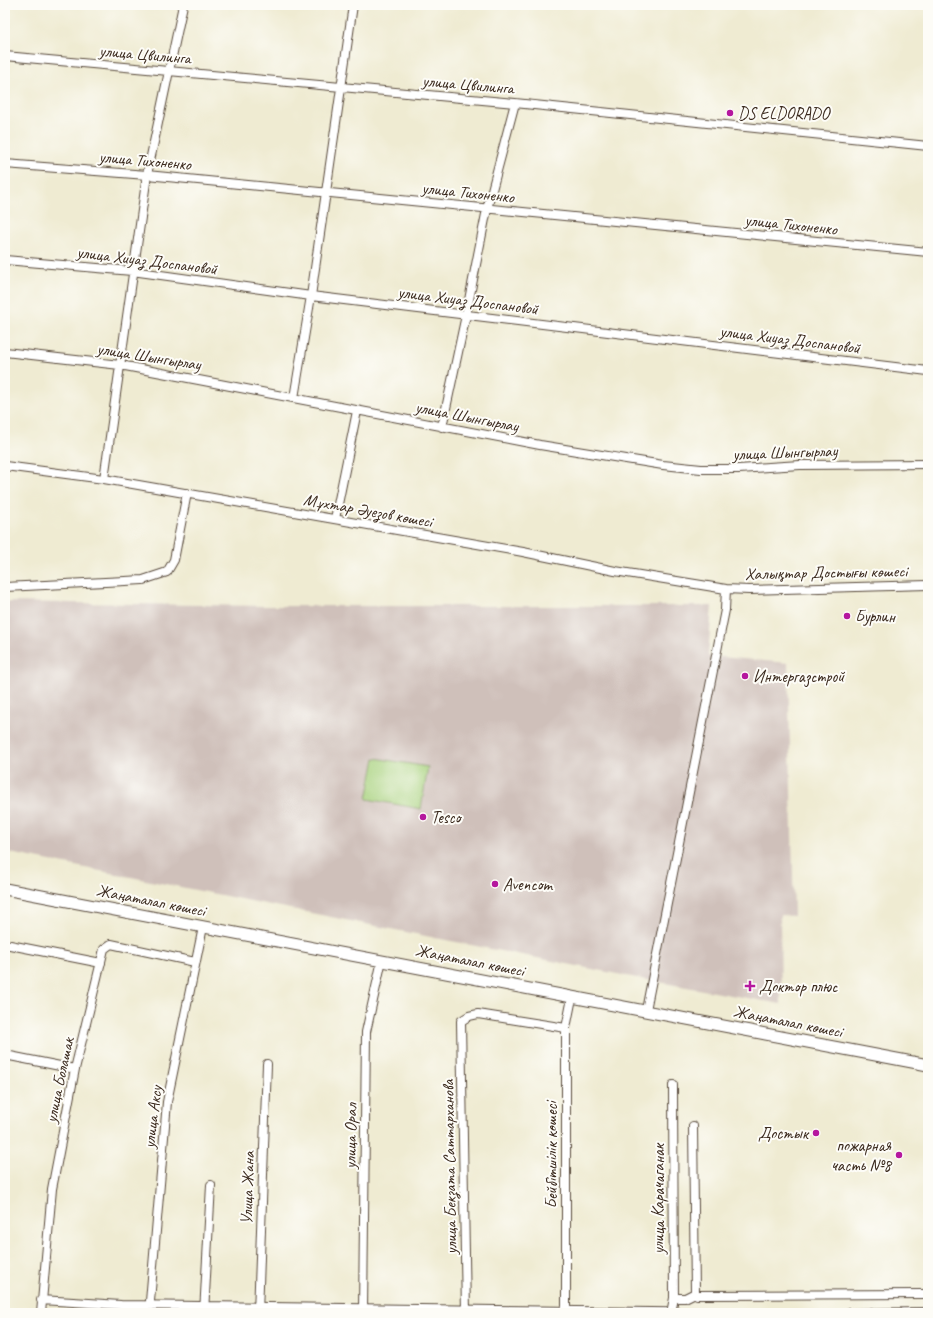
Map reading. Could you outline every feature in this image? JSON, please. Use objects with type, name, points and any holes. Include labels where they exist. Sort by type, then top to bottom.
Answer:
[{"type":"main road","name":"Жаңаталап көшесі","points":[[5,889],[382,960],[572,998],[646,1010],[928,1065]]},
{"type":"street","points":[[104,479],[132,272],[147,175],[183,5]]},
{"type":"street","points":[[294,398],[311,296],[353,5]]},
{"type":"street","name":"улица Цвилинга","points":[[5,56],[514,103],[928,146]]},
{"type":"street","points":[[442,426],[487,209],[514,103]]},
{"type":"street","name":"улица Тихоненко","points":[[5,164],[147,175],[928,252]]},
{"type":"street","name":"улица Хиуаз Доспановой","points":[[5,260],[132,272],[311,296],[928,371]]},
{"type":"street","name":"улица Шынгырлау","points":[[5,352],[120,365],[540,445],[663,465],[701,469],[739,469],[800,465],[928,464]]},
{"type":"street","points":[[335,519],[357,411]]},
{"type":"street","name":"Мұхтар Әуезов көшесі","points":[[5,466],[104,479],[187,493],[523,552],[615,571],[726,589]]},
{"type":"street","points":[[5,587],[143,580],[167,572],[174,560],[187,493]]},
{"type":"street","name":"Халықтар Достығы көшесі","points":[[726,589],[749,590],[928,585]]},
{"type":"street","points":[[646,1010],[725,610],[726,589]]},
{"type":"street","name":"улица Аксу","points":[[149,1309],[166,1102],[180,1044],[203,927]]},
{"type":"street","points":[[5,944],[100,962]]},
{"type":"street","name":"улица Болашак","points":[[40,1313],[52,1189],[75,1069],[104,949],[111,944],[195,962]]},
{"type":"street","name":"улица Орал","points":[[363,1311],[366,1032],[382,960]]},
{"type":"street","name":"Бейбітшілік көшесі","points":[[566,1312],[566,1028],[572,998]]},
{"type":"street","name":"улица Бекзата Саттарханова","points":[[466,1311],[461,1021],[469,1016],[478,1014],[566,1028]]},
{"type":"street","points":[[5,1055],[75,1069]]},
{"type":"street","name":"Улица Жана","points":[[258,1310],[267,1064]]},
{"type":"street","name":"улица Карачаганак","points":[[671,1312],[674,1298],[673,1086]]},
{"type":"street","points":[[693,1126],[695,1293]]},
{"type":"street","points":[[204,1309],[211,1185]]},
{"type":"street","points":[[674,1298],[684,1298],[695,1293],[697,1295],[926,1294]]},
{"type":"street","points":[[41,1300],[149,1309],[722,1313]]},
{"type":"street","points":[[849,1313],[928,1312]]},
{"type":"shaded area","points":[[5,602],[265,606],[712,606],[708,656],[788,663],[794,916],[780,915],[781,1004],[642,979],[5,852]]},
{"type":"shaded area","points":[[925,1181],[928,1181],[928,1261],[927,1261]]},
{"type":"green space","points":[[375,758],[428,767],[421,809],[367,799]]},
{"type":"place","name":"DS ELDORADO","points":[[730,113]]},
{"type":"place","name":"Бурлин","points":[[847,616]]},
{"type":"place","name":"Интергазстрой","points":[[745,676]]},
{"type":"place","name":"Tesco","points":[[423,817]]},
{"type":"place","name":"Avencom","points":[[495,884]]},
{"type":"place","name":"Доктор плюс","points":[[750,986]]},
{"type":"place","name":"Достык","points":[[816,1133]]},
{"type":"place","name":"пожарная часть №8","points":[[899,1155]]}]
